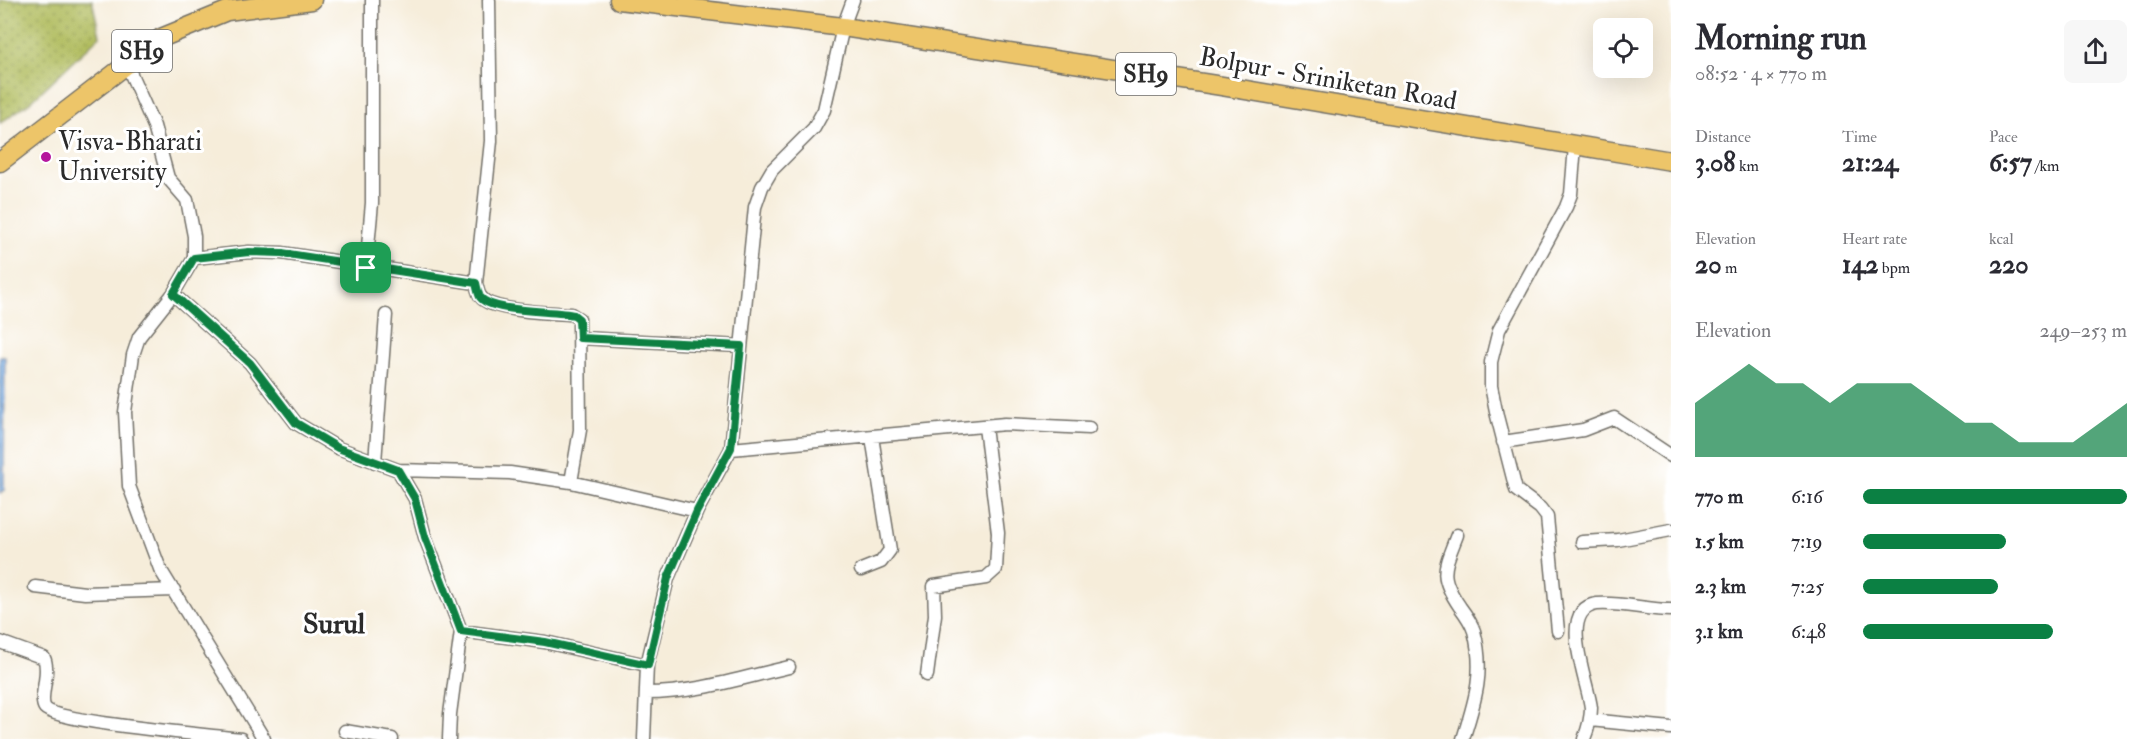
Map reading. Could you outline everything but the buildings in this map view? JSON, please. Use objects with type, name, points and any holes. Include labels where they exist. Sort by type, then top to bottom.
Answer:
[{"type":"main road","name":"SH9","points":[[0,162],[161,38],[227,11],[312,0]]},
{"type":"main road","name":"Bolpur - Sriniketan Road","points":[[619,0],[843,27],[1222,86],[1671,162]]},
{"type":"street","points":[[366,268],[372,203],[372,0]]},
{"type":"street","points":[[489,0],[491,141],[476,283],[480,297],[487,302],[511,308],[574,315],[579,319],[580,430],[570,482]]},
{"type":"street","points":[[644,739],[648,665],[668,578],[697,511],[731,448],[755,207],[772,170],[814,128],[825,110],[843,27],[853,0]]},
{"type":"street","points":[[126,63],[154,126],[170,183],[187,200],[194,236],[194,258],[173,294],[140,337],[133,355],[129,372],[125,437],[129,486],[160,569],[264,739]]},
{"type":"street","points":[[1558,631],[1547,517],[1540,508],[1516,490],[1491,386],[1492,348],[1518,292],[1566,207],[1572,186],[1575,146]]},
{"type":"street","points":[[194,258],[249,252],[282,253],[366,268],[476,283]]},
{"type":"street","points":[[173,294],[250,363],[296,423],[338,448],[398,470],[510,473],[570,482],[697,511]]},
{"type":"street","points":[[375,462],[386,315]]},
{"type":"street","points":[[580,338],[741,346]]},
{"type":"street","points":[[1503,442],[1583,429],[1614,418],[1671,456]]},
{"type":"street","points":[[731,448],[1005,424],[1089,428]]},
{"type":"street","points":[[927,675],[935,615],[934,586],[986,578],[996,569],[998,533],[985,427]]},
{"type":"street","points":[[861,570],[881,562],[890,550],[872,437]]},
{"type":"street","points":[[398,470],[415,499],[425,537],[461,631],[449,739]]},
{"type":"street","points":[[1582,542],[1618,540],[1671,530]]},
{"type":"street","points":[[1457,535],[1445,567],[1446,584],[1473,627],[1480,675],[1478,690],[1463,739]]},
{"type":"street","points":[[35,587],[85,593],[174,590]]},
{"type":"street","points":[[1584,739],[1590,720],[1588,692],[1576,639],[1577,624],[1582,612],[1598,604],[1671,610]]},
{"type":"street","points":[[461,631],[545,642],[648,665]]},
{"type":"street","points":[[0,642],[44,658],[48,666],[42,701],[53,713],[82,721],[241,739]]},
{"type":"street","points":[[646,693],[671,693],[714,686],[789,667]]},
{"type":"street","points":[[1590,720],[1671,728]]},
{"type":"street","points":[[345,731],[392,739]]},
{"type":"green space","points":[[0,0],[92,0],[100,36],[29,103],[0,123]]},
{"type":"water","points":[[0,357],[5,357],[4,490],[0,493]]},
{"type":"place","name":"Visva-Bharati University","points":[[46,157]]},
{"type":"district","name":"Surul","points":[[334,624]]},
{"type":"route","points":[[249,252],[282,253],[366,268],[476,283],[480,297],[487,302],[511,308],[571,314],[579,319],[580,338],[741,346],[731,448],[697,511],[668,578],[648,665],[545,642],[461,631],[425,537],[415,499],[398,470],[338,448],[296,423],[250,363],[226,339],[173,294],[194,258],[249,252]]}]
